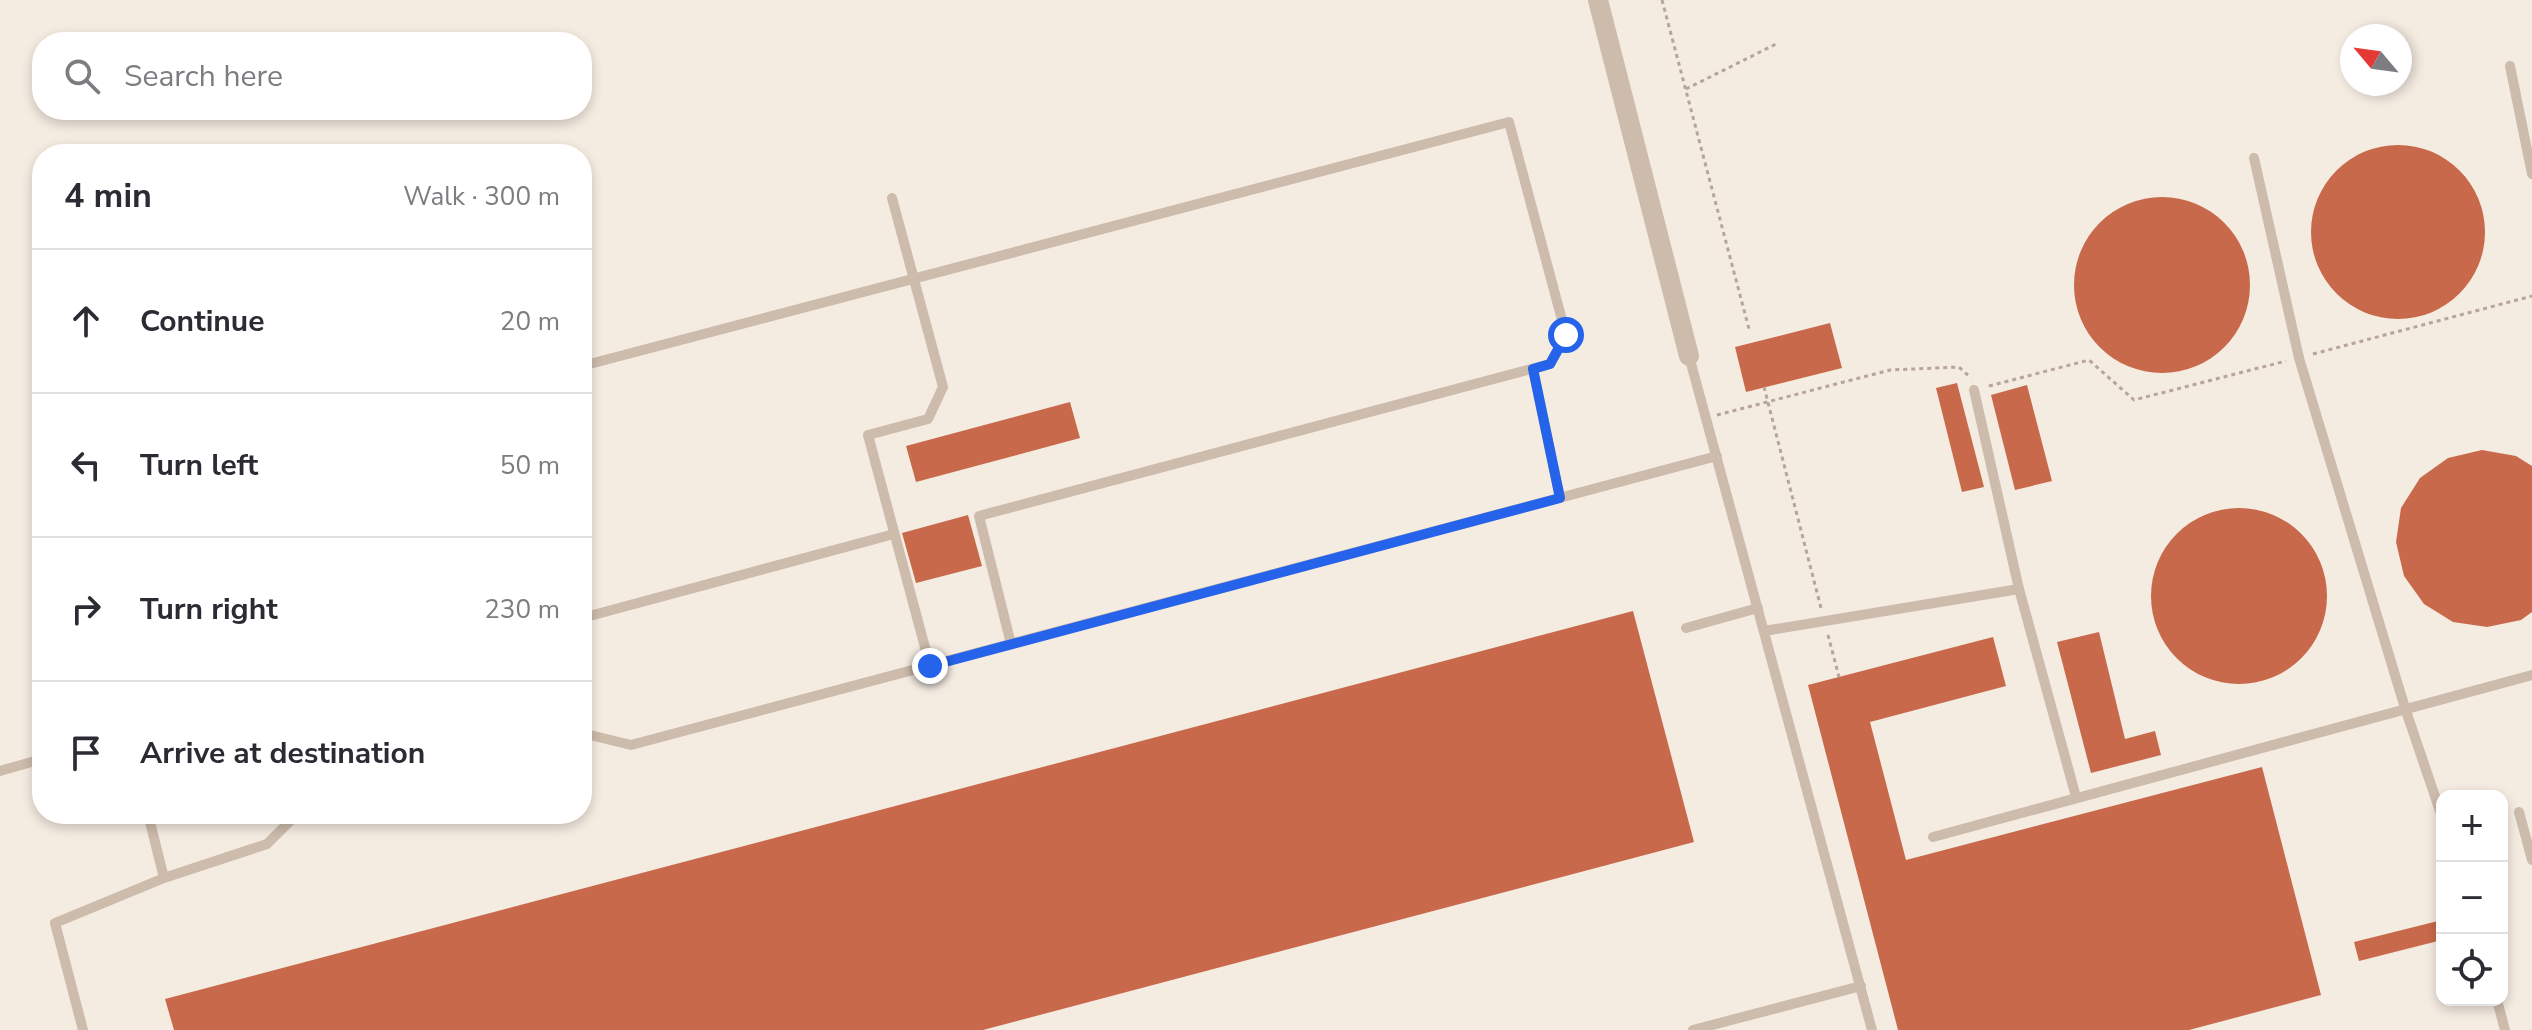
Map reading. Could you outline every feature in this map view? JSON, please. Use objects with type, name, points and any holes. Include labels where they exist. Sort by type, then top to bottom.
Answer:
[{"type":"street","points":[[1598,0],[1689,356]]},
{"type":"lane","points":[[2510,66],[2532,174]]},
{"type":"lane","points":[[592,363],[1509,122],[1566,335],[1550,364],[979,516],[1011,644]]},
{"type":"lane","points":[[2254,158],[2299,358],[2405,708],[2436,799]]},
{"type":"lane","points":[[892,198],[943,387],[928,419],[868,435],[930,666]]},
{"type":"lane","points":[[1689,356],[1872,1030]]},
{"type":"lane","points":[[1533,369],[1560,498]]},
{"type":"lane","points":[[1974,390],[2019,589],[2076,797]]},
{"type":"lane","points":[[592,735],[631,745],[1717,456]]},
{"type":"lane","points":[[592,615],[894,534]]},
{"type":"lane","points":[[1764,631],[2019,589]]},
{"type":"lane","points":[[1686,628],[1758,608]]},
{"type":"lane","points":[[1933,837],[2532,675]]},
{"type":"lane","points":[[0,771],[32,762]]},
{"type":"lane","points":[[2519,812],[2532,860]]},
{"type":"lane","points":[[150,824],[164,878]]},
{"type":"lane","points":[[83,1030],[55,923],[164,878],[267,844],[287,824]]},
{"type":"lane","points":[[1693,1030],[1861,986]]},
{"type":"lane","points":[[2499,1006],[2505,1030]]},
{"type":"path","points":[[1662,0],[1749,329]]},
{"type":"path","points":[[1686,89],[1776,44]]},
{"type":"path","points":[[1706,418],[1890,370],[1959,367],[1971,375],[1974,390],[2089,360],[2134,400],[2532,296]]},
{"type":"path","points":[[1764,387],[1839,677]]},
{"type":"building","points":[[2398,145],[2431,151],[2460,170],[2479,199],[2485,232],[2479,265],[2460,294],[2431,313],[2398,319],[2365,313],[2336,294],[2317,265],[2311,232],[2317,199],[2336,170],[2365,151]]},
{"type":"building","points":[[2162,197],[2195,204],[2224,223],[2243,252],[2250,285],[2243,318],[2224,347],[2195,366],[2162,373],[2129,366],[2100,347],[2081,318],[2074,285],[2081,252],[2100,223],[2129,204]]},
{"type":"building","points":[[1830,323],[1842,368],[1746,392],[1735,347]]},
{"type":"building","points":[[1957,383],[1984,487],[1962,492],[1936,388]]},
{"type":"building","points":[[2027,385],[2052,481],[2015,490],[1991,395]]},
{"type":"building","points":[[1070,402],[1080,438],[916,482],[906,446]]},
{"type":"building","points":[[2482,450],[2516,456],[2532,466],[2532,612],[2521,620],[2487,627],[2453,622],[2424,604],[2404,576],[2396,542],[2401,508],[2420,478],[2448,458]]},
{"type":"building","points":[[2239,508],[2272,515],[2301,534],[2320,563],[2327,596],[2320,629],[2301,658],[2272,677],[2239,684],[2206,677],[2177,658],[2158,629],[2151,596],[2158,563],[2177,534],[2206,515]]},
{"type":"building","points":[[968,515],[982,566],[916,583],[902,533]]},
{"type":"building","points":[[1633,611],[1694,842],[983,1030],[174,1030],[165,999]]},
{"type":"building","points":[[2099,632],[2125,739],[2155,731],[2161,755],[2091,773],[2057,642]]},
{"type":"building","points":[[1993,637],[2006,686],[1870,722],[1906,860],[2262,767],[2321,995],[2189,1030],[1898,1030],[1808,685]]},
{"type":"building","points":[[2436,922],[2436,942],[2359,961],[2354,942]]},
{"type":"route","points":[[930,666],[1560,498],[1533,369],[1550,364],[1566,335]]}]
